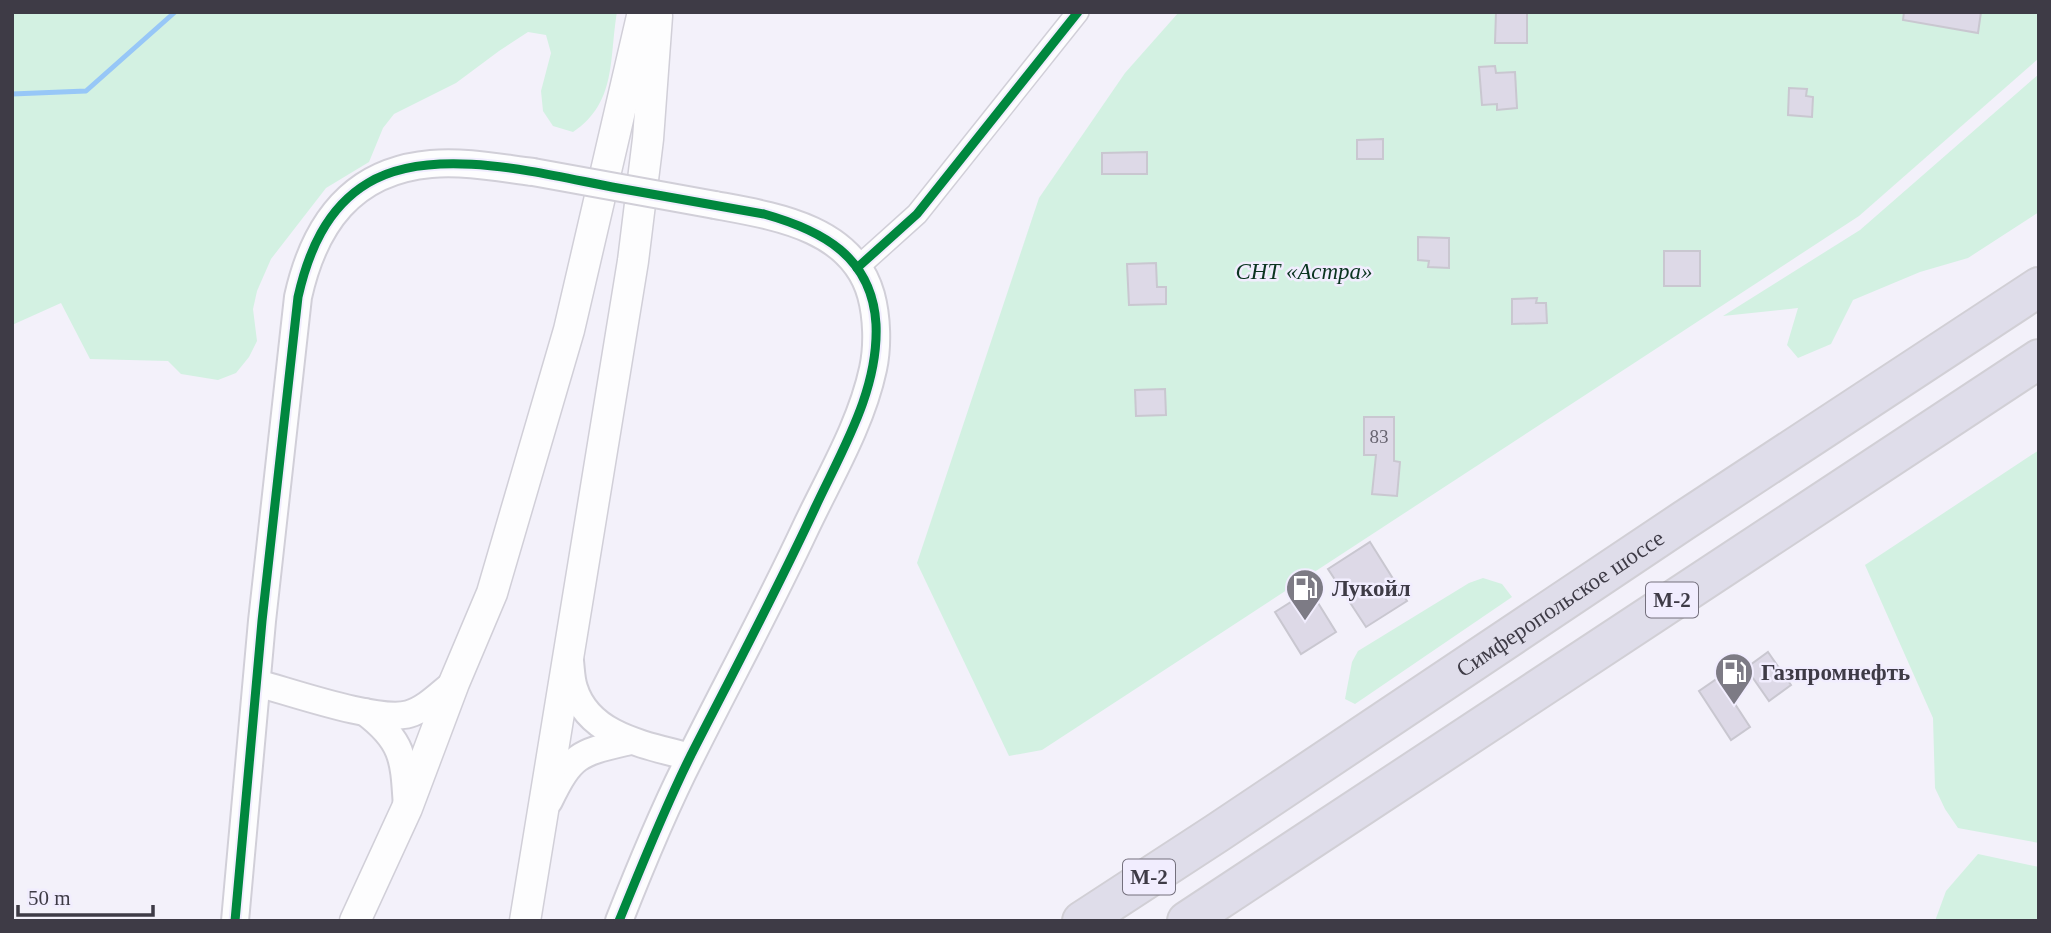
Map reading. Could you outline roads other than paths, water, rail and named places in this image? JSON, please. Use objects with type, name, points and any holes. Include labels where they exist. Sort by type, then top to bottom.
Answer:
[{"type":"highway","name":"Симферопольское шоссе","points":[[1082,921],[2039,287]]},
{"type":"highway","name":"М-2","points":[[1187,921],[2039,359]]},
{"type":"main road","points":[[355,921],[407,808],[454,683],[492,593],[569,331],[643,12]]},
{"type":"main road","points":[[525,921],[633,261],[648,139],[657,12]]},
{"type":"street","points":[[857,268],[917,214],[1078,12]]},
{"type":"street","points":[[235,921],[298,297],[305,265],[315,242],[345,201],[368,183],[395,172],[430,164],[469,164],[533,173],[764,214],[795,223],[818,233],[838,247],[857,268],[870,293],[876,323],[874,367],[857,418],[788,565],[690,757],[619,921]]},
{"type":"street","points":[[569,655],[574,688],[584,710],[605,729],[630,741],[690,757]]},
{"type":"street","points":[[257,683],[365,712],[391,716],[410,713],[429,703],[454,683]]},
{"type":"street","points":[[365,712],[385,727],[397,745],[404,767],[407,808]]},
{"type":"street","points":[[543,812],[563,771],[578,758],[596,749],[630,741]]},
{"type":"waterway","points":[[12,94],[86,91],[175,12]]},
{"type":"place","name":"Лукойл","points":[[1305,622]]},
{"type":"place","name":"Газпромнефть","points":[[1734,706]]},
{"type":"park label","name":"СНТ «Астра»","points":[[1304,271]]}]
